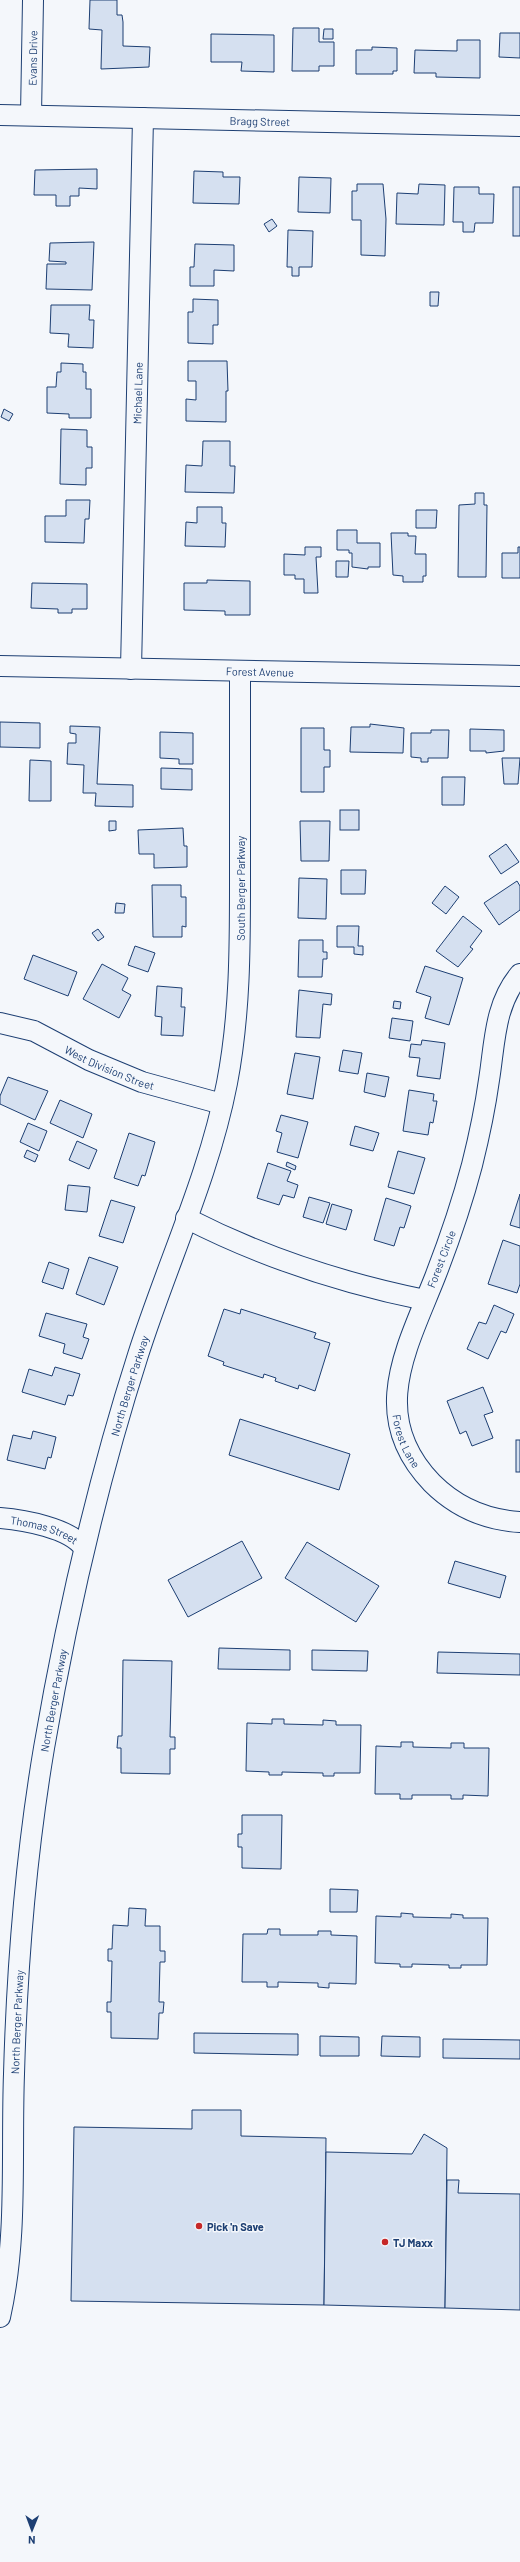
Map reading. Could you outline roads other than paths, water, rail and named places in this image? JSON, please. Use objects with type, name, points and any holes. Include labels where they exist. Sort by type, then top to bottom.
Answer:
[{"type":"street","name":"Evans Drive","points":[[31,116],[33,0]]},
{"type":"street","name":"Bragg Street","points":[[0,115],[520,126]]},
{"type":"street","name":"Michael Lane","points":[[131,669],[143,118]]},
{"type":"street","name":"Forest Avenue","points":[[0,666],[520,676]]},
{"type":"street","name":"South Berger Parkway","points":[[222,1104],[232,1056],[239,982],[240,671]]},
{"type":"street","name":"Forest Circle","points":[[186,1218],[238,1243],[292,1264],[361,1286],[425,1300],[452,1233],[471,1170],[485,1107],[497,1022],[505,998],[520,974]]},
{"type":"street","name":"West Division Street","points":[[0,1023],[34,1031],[89,1060],[136,1080],[222,1104]]},
{"type":"street","name":"North Berger Parkway","points":[[0,2318],[11,2256],[15,2042],[24,1901],[42,1765],[62,1652],[84,1548],[133,1371],[206,1163],[222,1104]]},
{"type":"street","name":"Forest Lane","points":[[425,1300],[404,1353],[398,1374],[398,1410],[405,1441],[415,1461],[428,1479],[455,1502],[487,1517],[520,1522]]},
{"type":"street","name":"Thomas Street","points":[[0,1518],[35,1523],[55,1530],[79,1541],[84,1548]]},
{"type":"place","name":"Pick 'n Save","points":[[199,2226]]},
{"type":"place","name":"TJ Maxx","points":[[385,2242]]}]
